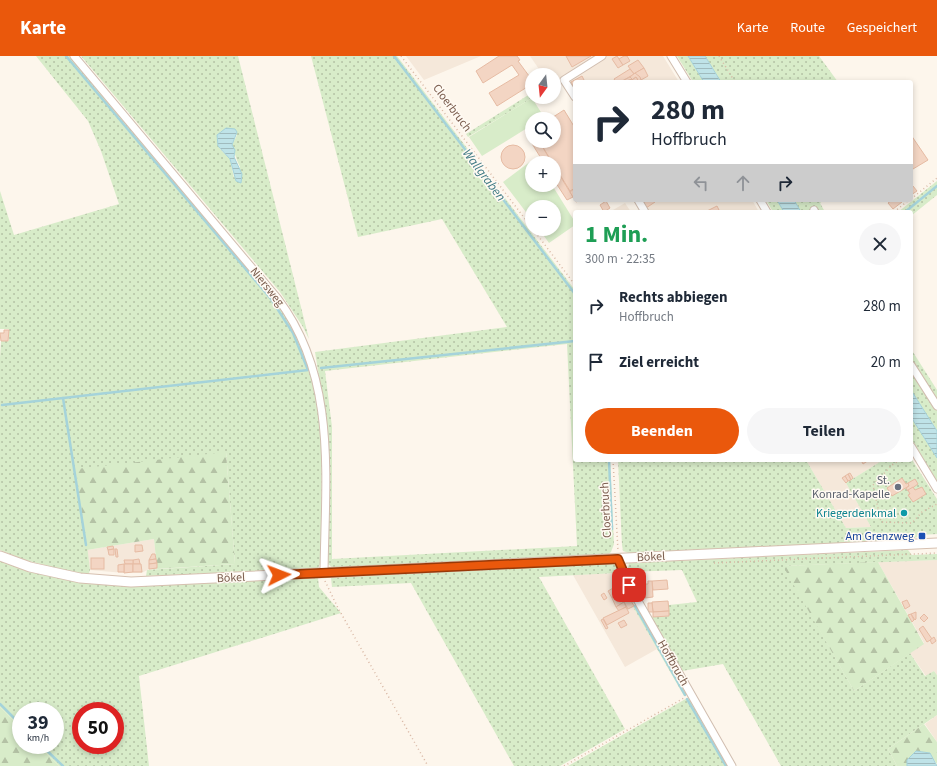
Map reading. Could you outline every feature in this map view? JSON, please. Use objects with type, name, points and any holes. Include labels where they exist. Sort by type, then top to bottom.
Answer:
[{"type":"main road","name":"Bökel","points":[[0,556],[30,567],[80,578],[131,582],[937,544]]},
{"type":"street","name":"Niersweg","points":[[74,56],[278,299],[304,340],[317,383],[323,424],[324,573]]},
{"type":"street","points":[[573,94],[564,80],[602,56]]},
{"type":"street","points":[[671,56],[686,80]]},
{"type":"street","points":[[913,368],[937,406]]},
{"type":"street","points":[[913,449],[937,489]]},
{"type":"street","name":"Hoffbruch","points":[[618,559],[634,594],[732,766]]},
{"type":"path","name":"Cloerbruch","points":[[401,56],[525,220]]},
{"type":"path","points":[[719,56],[734,80]]},
{"type":"path","points":[[913,197],[937,178]]},
{"type":"path","points":[[896,210],[906,202]]},
{"type":"path","name":"Cloerbruch","points":[[537,236],[573,282]]},
{"type":"path","name":"Cloerbruch","points":[[613,462],[618,559]]},
{"type":"path","points":[[897,462],[873,485],[881,522],[912,523],[922,512],[937,504]]},
{"type":"path","points":[[324,573],[326,582],[338,608],[428,766]]},
{"type":"path","points":[[564,766],[691,694]]},
{"type":"shaded area","points":[[406,56],[481,56],[424,80]]},
{"type":"shaded area","points":[[530,56],[594,56],[561,77],[561,68],[538,68]]},
{"type":"shaded area","points":[[606,56],[663,56],[678,80],[573,80],[573,91],[569,84],[571,78]]},
{"type":"shaded area","points":[[641,202],[753,202],[758,210],[647,210]]},
{"type":"shaded area","points":[[625,203],[630,210],[613,210]]},
{"type":"shaded area","points":[[807,462],[880,462],[846,483],[871,527],[846,528]]},
{"type":"shaded area","points":[[154,539],[157,569],[147,570],[142,573],[90,570],[87,550]]},
{"type":"shaded area","points":[[937,560],[937,675],[934,671],[926,676],[910,653],[924,643],[878,562]]},
{"type":"shaded area","points":[[617,573],[636,605],[633,607],[657,649],[625,667],[573,575]]},
{"type":"shaded area","points":[[937,715],[937,742],[925,724]]},
{"type":"green space","points":[[36,56],[70,56],[273,298],[296,331],[312,372],[322,436],[321,562],[318,568],[146,576],[147,570],[235,564],[226,452],[87,545],[90,570],[88,576],[25,560],[0,550],[0,358],[1,341],[9,341],[9,329],[0,329],[0,191],[14,235],[119,204],[101,151],[88,121]]},
{"type":"green space","points":[[81,56],[238,56],[309,339],[280,292]],"holes":[[[221,131],[237,135],[232,145],[240,167],[234,178],[230,159],[220,149],[217,139]]]},
{"type":"green space","points":[[311,56],[397,56],[525,224],[525,236],[534,236],[573,287],[573,462],[610,462],[614,544],[611,552],[607,555],[333,568],[328,564],[326,559],[323,402],[315,352],[507,327],[442,219],[358,237]],"holes":[[[567,344],[577,546],[332,559],[332,427],[325,371]]]},
{"type":"green space","points":[[677,56],[688,56],[703,80],[692,80]]},
{"type":"green space","points":[[705,56],[819,56],[837,80],[720,80]]},
{"type":"green space","points":[[525,97],[525,102],[468,137],[466,134]]},
{"type":"green space","points":[[525,102],[525,104],[536,104],[541,112],[525,112],[525,129],[482,156],[469,137]]},
{"type":"green space","points":[[525,166],[525,192],[556,192],[573,219],[573,226],[561,235],[561,200],[525,200],[525,211],[503,182]]},
{"type":"green space","points":[[937,181],[937,195],[913,214],[913,210],[901,210],[911,202],[913,202],[913,200]]},
{"type":"green space","points":[[767,202],[778,202],[783,210],[772,210]]},
{"type":"green space","points":[[795,202],[821,202],[820,203],[824,210],[800,210]]},
{"type":"green space","points":[[544,236],[559,236],[549,243]]},
{"type":"green space","points":[[913,352],[937,390],[937,431],[913,393]]},
{"type":"green space","points":[[913,420],[937,458],[937,482],[913,441]]},
{"type":"green space","points":[[226,452],[235,564],[157,569],[154,539],[87,550],[76,469]]},
{"type":"green space","points":[[913,461],[937,499],[937,534],[920,535],[918,537],[900,541],[629,553],[623,551],[618,462],[807,462],[846,528],[871,527],[846,483],[880,462]]},
{"type":"green space","points":[[908,550],[912,555],[937,554],[937,560],[784,566],[854,691],[910,653],[925,676],[934,671],[937,675],[937,715],[888,749],[897,766],[781,766],[723,664],[682,671],[651,617],[669,616],[669,605],[697,602],[682,570],[627,572],[629,563]]},
{"type":"green space","points":[[0,560],[26,570],[64,579],[88,583],[129,586],[318,578],[319,587],[341,613],[139,676],[149,766],[59,766],[47,754],[64,754],[64,702],[12,702],[12,719],[0,707]]},
{"type":"green space","points":[[878,562],[924,644],[854,691],[783,566]]},
{"type":"green space","points":[[607,563],[615,564],[687,694],[684,696],[633,607],[636,605],[617,573],[539,577],[625,729],[560,766],[514,766],[411,583],[332,587],[331,578]]},
{"type":"green space","points":[[689,697],[728,766],[568,766]]},
{"type":"green space","points":[[0,707],[12,719],[12,754],[47,754],[59,766],[0,766]]},
{"type":"green space","points":[[924,724],[937,742],[937,764],[929,753],[916,751],[907,760],[907,766],[897,766],[888,749]]},
{"type":"water","points":[[688,56],[705,56],[720,80],[703,80]]},
{"type":"water","points":[[226,128],[235,129],[237,132],[232,145],[235,150],[234,157],[242,174],[241,183],[236,181],[230,159],[218,146],[217,135]]},
{"type":"water","points":[[778,202],[795,202],[800,210],[783,210]]},
{"type":"water","points":[[913,393],[937,431],[937,458],[913,420]]},
{"type":"water","points":[[916,751],[930,753],[937,766],[907,766],[907,760]]},
{"type":"building","points":[[499,56],[517,56],[520,60],[518,61],[525,70],[525,88],[497,106],[489,93],[519,75],[512,65],[483,83],[476,71]]},
{"type":"building","points":[[566,56],[591,56],[572,67]]},
{"type":"building","points":[[617,56],[623,65],[618,68],[612,59]]},
{"type":"building","points":[[627,56],[630,61],[623,65],[619,59]]},
{"type":"building","points":[[638,60],[644,68],[634,74],[628,66]]},
{"type":"building","points":[[644,68],[648,76],[641,80],[635,73]]},
{"type":"building","points":[[630,69],[634,74],[624,80],[614,79]]},
{"type":"building","points":[[635,73],[641,80],[638,80],[636,77],[632,80],[630,77]]},
{"type":"building","points":[[582,76],[584,80],[575,80]]},
{"type":"building","points":[[630,77],[632,79],[629,80],[624,80]]},
{"type":"building","points":[[564,110],[573,125],[573,189],[570,191],[561,176],[561,156],[548,156],[543,148],[561,148],[561,112]]},
{"type":"building","points":[[913,138],[928,160],[913,169]]},
{"type":"building","points":[[509,146],[517,146],[524,153],[524,161],[517,168],[509,168],[502,161],[502,153]]},
{"type":"building","points":[[535,148],[543,148],[548,156],[540,156]]},
{"type":"building","points":[[561,177],[573,197],[567,200],[561,191]]},
{"type":"building","points":[[913,186],[917,191],[913,194]]},
{"type":"building","points":[[573,190],[573,197],[570,192]]},
{"type":"building","points":[[607,202],[610,208],[603,210],[600,205]]},
{"type":"building","points":[[645,202],[655,202],[646,208],[643,203]]},
{"type":"building","points":[[889,202],[902,202],[893,209],[888,203]]},
{"type":"building","points":[[717,206],[719,210],[709,210]]},
{"type":"building","points":[[4,330],[9,330],[8,341],[1,341],[0,333],[4,333]]},
{"type":"building","points":[[850,473],[853,478],[851,480],[848,474]]},
{"type":"building","points":[[848,474],[851,480],[848,481],[845,476]]},
{"type":"building","points":[[845,476],[848,481],[846,483],[842,478]]},
{"type":"building","name":"St. Konrad-Kapelle","points":[[902,478],[906,484],[908,483],[909,486],[892,496],[887,488]]},
{"type":"building","name":"St. Konrad-Kapelle","points":[[915,479],[918,484],[908,491],[906,488],[909,486],[908,483]]},
{"type":"building","points":[[913,487],[915,490],[922,487],[926,494],[913,502],[908,495],[910,494],[908,490]]},
{"type":"building","points":[[135,545],[142,545],[143,551],[135,552]]},
{"type":"building","points":[[113,546],[114,549],[108,550],[107,547]]},
{"type":"building","points":[[114,549],[114,555],[109,555],[108,550]]},
{"type":"building","points":[[115,549],[117,549],[118,557],[116,557]]},
{"type":"building","points":[[152,554],[155,554],[156,559],[149,560]]},
{"type":"building","points":[[91,558],[104,558],[104,569],[91,569]]},
{"type":"building","points":[[139,559],[140,564],[133,564],[133,560]]},
{"type":"building","points":[[156,559],[157,563],[149,564],[149,560]]},
{"type":"building","points":[[124,560],[133,560],[133,564],[125,564]]},
{"type":"building","points":[[157,563],[157,568],[149,569],[149,564]]},
{"type":"building","points":[[124,564],[133,564],[133,572],[124,573]]},
{"type":"building","points":[[124,564],[124,572],[118,572],[118,565]]},
{"type":"building","points":[[133,564],[141,564],[142,572],[133,572]]},
{"type":"building","points":[[667,580],[668,589],[653,590],[652,581]]},
{"type":"building","points":[[648,581],[652,581],[653,597],[645,598],[645,584],[648,584]]},
{"type":"building","points":[[615,587],[619,594],[612,598],[608,591]]},
{"type":"building","points":[[604,593],[607,598],[604,600],[601,595]]},
{"type":"building","points":[[619,594],[624,602],[616,607],[612,598]]},
{"type":"building","points":[[630,599],[634,606],[628,609],[624,602]]},
{"type":"building","points":[[907,600],[910,606],[905,609],[902,602]]},
{"type":"building","points":[[668,601],[669,611],[653,612],[652,602]]},
{"type":"building","points":[[624,602],[626,607],[619,611],[616,607]]},
{"type":"building","points":[[648,603],[652,603],[653,612],[648,612]]},
{"type":"building","points":[[626,607],[629,613],[607,625],[603,618]]},
{"type":"building","points":[[669,611],[669,616],[653,617],[653,612]]},
{"type":"building","points":[[916,612],[916,619],[915,620],[911,614]]},
{"type":"building","points":[[911,614],[914,620],[912,622],[908,615]]},
{"type":"building","points":[[924,614],[928,618],[924,622],[920,618]]},
{"type":"building","points":[[603,619],[608,628],[606,629],[601,620]]},
{"type":"building","points":[[624,620],[627,625],[621,628],[618,623]]},
{"type":"building","points":[[923,626],[932,639],[927,642],[919,629]]},
{"type":"building","points":[[934,637],[936,641],[932,644],[930,640]]},
{"type":"waterway","points":[[2,405],[308,370],[293,333],[271,299],[66,56]]},
{"type":"waterway","name":"Wallgraben","points":[[394,56],[573,291]]},
{"type":"waterway","points":[[907,210],[937,186]]},
{"type":"waterway","points":[[321,368],[573,341]]},
{"type":"waterway","points":[[63,398],[86,545]]},
{"type":"waterway","points":[[609,462],[612,529]]},
{"type":"waterway","points":[[635,606],[685,695]]},
{"type":"waterway","points":[[687,699],[726,766]]},
{"type":"waterway","points":[[0,704],[12,716]]},
{"type":"waterway","points":[[50,754],[63,766]]},
{"type":"place","name":"St. Konrad-Kapelle","points":[[898,487]]},
{"type":"place","name":"Kriegerdenkmal","points":[[904,513]]},
{"type":"place","name":"Am Grenzweg","points":[[922,536]]},
{"type":"route","points":[[279,575],[618,559],[629,585]]}]
